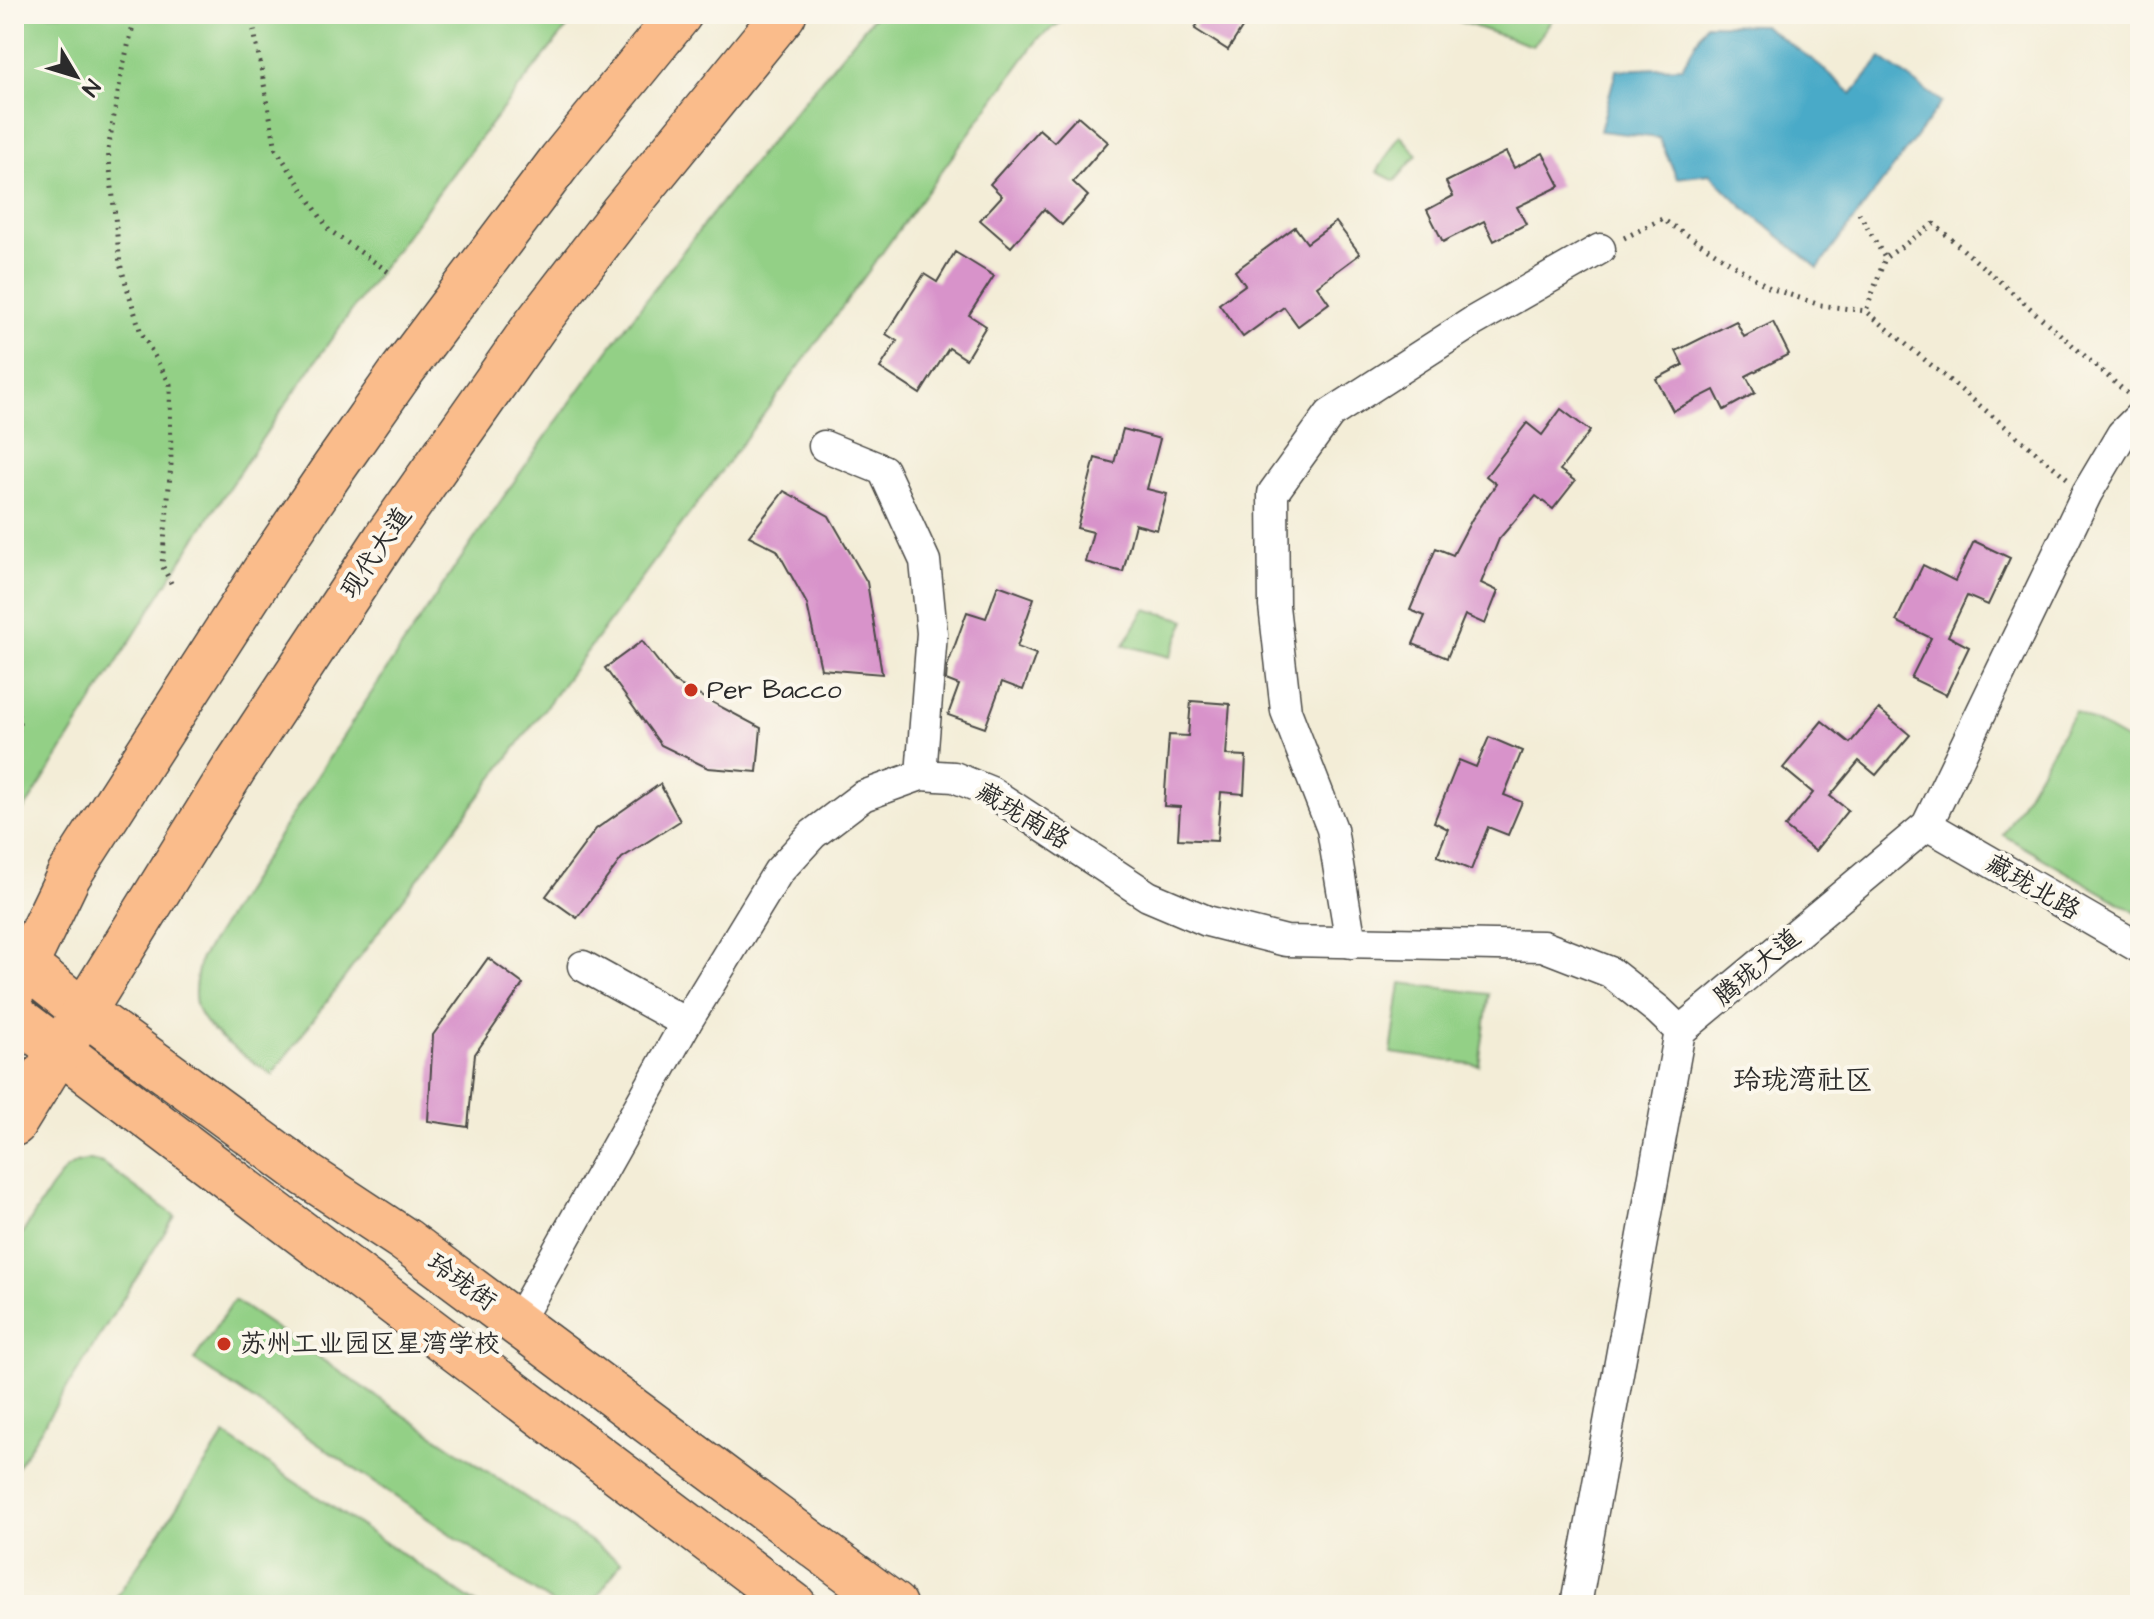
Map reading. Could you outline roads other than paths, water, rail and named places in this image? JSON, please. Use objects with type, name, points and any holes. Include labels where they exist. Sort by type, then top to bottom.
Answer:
[{"type":"main road","points":[[20,977],[69,875],[331,472],[402,371],[561,160],[680,14]]},
{"type":"main road","name":"现代大道","points":[[14,1124],[243,754],[462,428],[612,226],[784,14]]},
{"type":"main road","name":"玲珑街","points":[[20,977],[83,1011],[296,1166],[405,1240],[894,1605]]},
{"type":"main road","points":[[14,1016],[794,1605]]},
{"type":"street","points":[[1351,943],[1332,829],[1286,711],[1274,606],[1273,493],[1330,414],[1474,321],[1600,249]]},
{"type":"street","name":"腾珑大道","points":[[1680,1031],[1927,825],[2087,493],[2122,434],[2134,405]]},
{"type":"street","points":[[824,446],[883,470],[925,561],[932,633],[921,775]]},
{"type":"street","name":"藏珑南路","points":[[517,1323],[686,1023],[778,872],[813,834],[863,796],[921,775],[954,777],[991,792],[1148,896],[1207,921],[1286,941],[1543,946],[1610,972],[1680,1031]]},
{"type":"street","name":"藏珑北路","points":[[1927,825],[2140,948]]},
{"type":"street","points":[[583,966],[686,1023]]},
{"type":"street","points":[[1576,1605],[1680,1031]]},
{"type":"water","points":[[1706,24],[1763,25],[1813,60],[1852,94],[1881,58],[1942,102],[1818,268],[1742,206],[1710,174],[1677,178],[1659,138],[1600,131],[1616,70],[1682,67]]},
{"type":"place","name":"Per Bacco","points":[[691,690]]},
{"type":"place","name":"苏州工业园区星湾学校","points":[[224,1344]]},
{"type":"district","name":"玲珑湾社区","points":[[1803,1080]]}]
